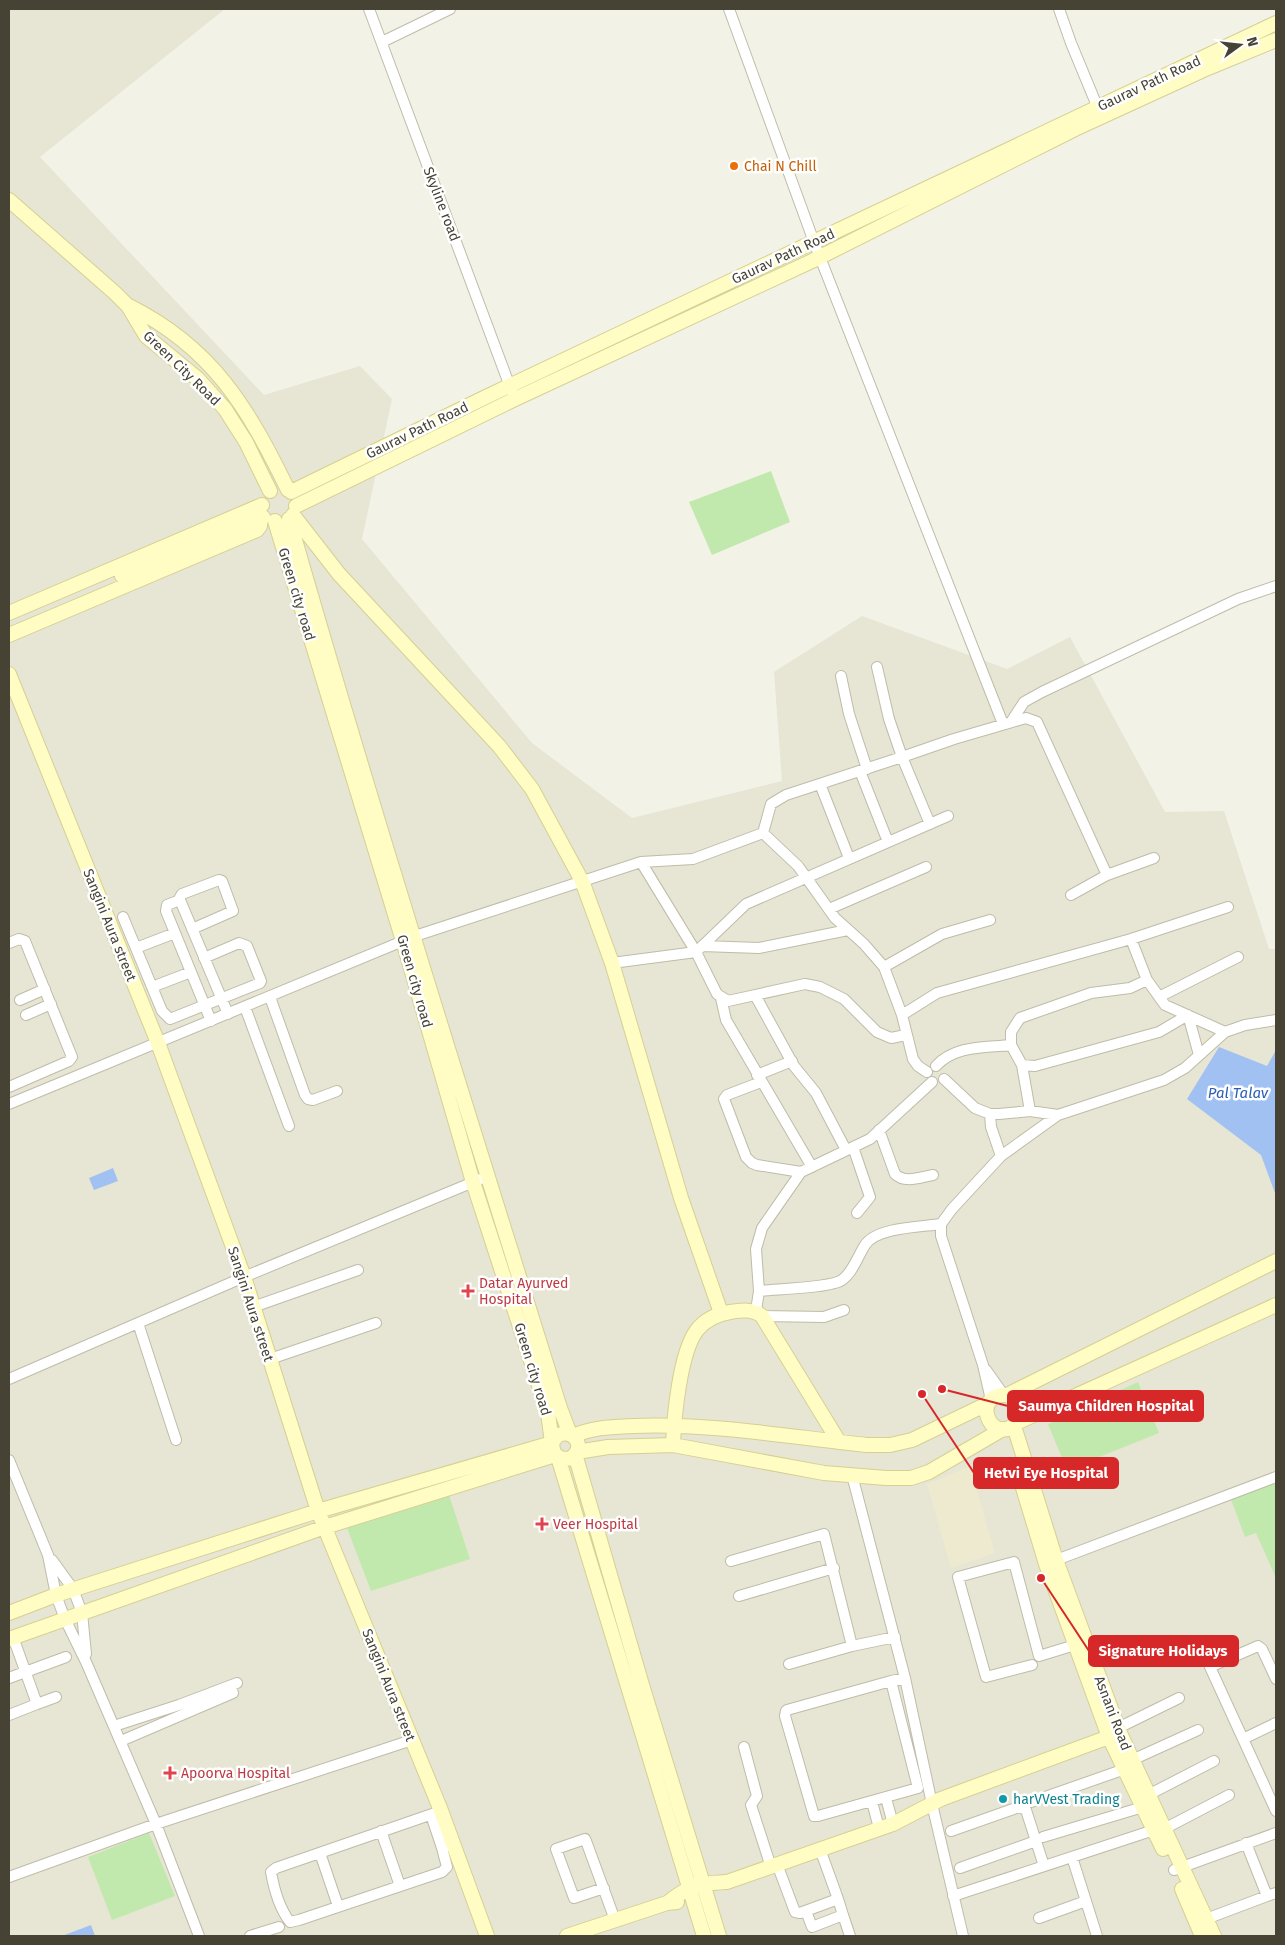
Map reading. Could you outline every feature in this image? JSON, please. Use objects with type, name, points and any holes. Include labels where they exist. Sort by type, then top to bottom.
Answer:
[{"type":"street","name":"Skyline road","points":[[369,9],[515,399]]},
{"type":"street","points":[[382,42],[450,9]]},
{"type":"street","points":[[729,9],[814,242],[1007,723]]},
{"type":"street","points":[[1059,9],[1099,112]]},
{"type":"street","name":"Gaurav Path Road","points":[[9,625],[280,509],[820,257],[1099,112],[1276,23]]},
{"type":"street","name":"Gaurav Path Road","points":[[9,613],[280,509],[510,385],[814,242],[1099,112],[1276,40]]},
{"type":"street","points":[[9,200],[128,306]]},
{"type":"street","name":"Green City Road","points":[[128,306],[154,319],[182,339],[213,368],[237,398],[259,433],[280,509]]},
{"type":"street","name":"Green City Road","points":[[128,306],[146,336],[198,379],[225,409],[246,442],[270,491],[276,488],[280,509]]},
{"type":"street","name":"Green city road","points":[[225,409],[237,398]]},
{"type":"street","points":[[9,634],[257,530],[280,509],[499,746],[532,789],[582,881],[612,963],[681,1198],[721,1313]]},
{"type":"street","name":"Green city road","points":[[280,509],[320,628],[409,938],[474,1182],[548,1413],[555,1449],[692,1902],[704,1936]]},
{"type":"street","points":[[1007,723],[1024,702],[1042,692],[1238,599],[1276,586]]},
{"type":"street","points":[[877,667],[889,719],[902,757],[930,824]]},
{"type":"street","name":"Sangini Aura street","points":[[9,674],[158,1043],[244,1278],[318,1511],[412,1740],[447,1846],[488,1936]]},
{"type":"street","points":[[841,676],[864,770],[888,842]]},
{"type":"street","points":[[764,833],[772,804],[786,795],[954,738],[1026,718],[1037,722],[1107,875]]},
{"type":"street","points":[[820,784],[849,858]]},
{"type":"street","points":[[699,949],[746,904],[948,816]]},
{"type":"street","points":[[9,1104],[409,938],[641,862],[693,859],[764,833]]},
{"type":"street","points":[[764,833],[798,866],[835,918],[864,944],[884,968],[902,1015],[913,1059],[918,1066],[928,1072]]},
{"type":"street","points":[[1071,895],[1107,875],[1154,858]]},
{"type":"street","points":[[641,862],[699,949],[717,994],[722,998],[728,1001],[811,984],[844,999],[877,1032],[891,1038],[906,1035]]},
{"type":"street","points":[[829,909],[926,868]]},
{"type":"street","points":[[192,929],[233,911],[223,882],[219,880],[182,894],[180,900],[192,929],[204,958],[221,999],[228,1014]]},
{"type":"street","points":[[180,900],[166,906],[166,911],[211,1021]]},
{"type":"street","points":[[902,1015],[937,993],[1131,939],[1228,907]]},
{"type":"street","points":[[123,917],[162,1011],[170,1019],[260,983],[247,946],[240,943],[204,958]]},
{"type":"street","points":[[884,968],[942,934],[990,920]]},
{"type":"street","points":[[612,963],[699,949],[759,948],[848,930]]},
{"type":"street","points":[[136,948],[175,933]]},
{"type":"street","points":[[9,943],[21,938],[25,941],[72,1057],[69,1061],[9,1087]]},
{"type":"street","name":"Green city road","points":[[409,938],[488,1176],[560,1408],[572,1435]]},
{"type":"street","points":[[1131,939],[1147,980],[1165,1005],[1225,1032]]},
{"type":"street","points":[[1159,997],[1238,957]]},
{"type":"street","points":[[152,987],[191,972]]},
{"type":"street","points":[[1030,1111],[1022,1065],[1011,1045],[1011,1032],[1020,1018],[1090,993],[1130,988],[1147,980]]},
{"type":"street","points":[[20,1000],[45,989]]},
{"type":"street","points":[[755,995],[792,1061],[816,1093],[850,1149],[869,1190],[870,1197],[857,1213]]},
{"type":"street","points":[[270,997],[305,1095],[308,1099],[313,1100],[337,1091]]},
{"type":"street","points":[[722,998],[726,1020],[812,1167]]},
{"type":"street","points":[[26,1015],[51,1004]]},
{"type":"street","points":[[245,1007],[289,1126]]},
{"type":"street","points":[[1188,1015],[1199,1055]]},
{"type":"street","points":[[1022,1065],[1035,1066],[1159,1032],[1188,1015]]},
{"type":"street","points":[[997,1398],[983,1365],[941,1236],[941,1224],[952,1209],[1001,1156],[1058,1115],[1164,1080],[1185,1068],[1225,1032],[1245,1025],[1276,1020]]},
{"type":"street","points":[[944,1079],[937,1084],[932,1082],[928,1078],[928,1072],[944,1057],[964,1050],[1011,1045]]},
{"type":"street","points":[[792,1061],[724,1098],[746,1157],[752,1163],[801,1172]]},
{"type":"street","points":[[936,1066],[944,1070],[944,1079],[975,1108],[990,1114],[1030,1111],[1058,1115]]},
{"type":"street","points":[[48,1070],[54,1086]]},
{"type":"street","points":[[839,1442],[771,1328],[759,1314],[756,1249],[762,1228],[801,1172],[870,1139],[932,1082]]},
{"type":"street","points":[[990,1114],[991,1127],[1001,1156]]},
{"type":"street","points":[[880,1130],[895,1174],[899,1178],[905,1180],[933,1175]]},
{"type":"street","points":[[9,1379],[488,1176]]},
{"type":"street","points":[[759,1291],[836,1282],[848,1273],[867,1242],[877,1235],[898,1229],[941,1224]]},
{"type":"street","points":[[37,1704],[11,1638],[555,1449],[562,1433],[572,1435],[602,1428],[674,1425],[867,1445],[902,1443],[912,1440],[1276,1261]]},
{"type":"street","points":[[253,1307],[358,1270]]},
{"type":"street","points":[[555,1449],[566,1459],[576,1453],[608,1447],[673,1445],[824,1473],[912,1478],[928,1472],[1010,1427],[1276,1305]]},
{"type":"street","points":[[673,1445],[674,1425],[686,1353],[697,1330],[706,1321],[721,1313],[738,1310],[759,1314],[824,1317],[844,1310]]},
{"type":"street","points":[[138,1323],[176,1440]]},
{"type":"street","points":[[270,1359],[376,1323]]},
{"type":"street","points":[[997,1398],[986,1410],[988,1421],[992,1425],[1010,1427]]},
{"type":"street","points":[[997,1398],[1016,1400],[1020,1405],[1020,1417],[1010,1427]]},
{"type":"street","name":"Asnani Road","points":[[1010,1427],[1076,1645],[1159,1830],[1214,1936]]},
{"type":"street","points":[[572,1435],[578,1443],[576,1453],[639,1676],[719,1936]]},
{"type":"street","points":[[9,1613],[73,1589],[318,1511],[555,1449]]},
{"type":"street","points":[[9,1460],[48,1555],[56,1595],[65,1619],[86,1662],[156,1824],[199,1936]]},
{"type":"street","points":[[852,1475],[906,1678],[932,1804],[963,1936]]},
{"type":"street","points":[[1051,1562],[1276,1476]]},
{"type":"street","points":[[731,1561],[824,1534],[852,1646]]},
{"type":"street","points":[[48,1555],[73,1589],[82,1613],[86,1662]]},
{"type":"street","points":[[1032,1665],[986,1678],[958,1577],[1014,1562],[1039,1656],[1076,1645]]},
{"type":"street","name":"Asnani Road","points":[[1051,1562],[1116,1733]]},
{"type":"street","points":[[739,1596],[834,1568]]},
{"type":"street","points":[[788,1664],[852,1646],[895,1637]]},
{"type":"street","points":[[1276,1679],[1262,1649],[1258,1646],[1210,1667],[1276,1811]]},
{"type":"street","points":[[9,1678],[66,1657]]},
{"type":"street","points":[[891,1681],[919,1786],[917,1789],[872,1802],[814,1816],[786,1711],[891,1681],[906,1678]]},
{"type":"street","points":[[114,1726],[235,1688],[120,1741]]},
{"type":"street","points":[[9,1715],[56,1697]]},
{"type":"street","points":[[667,1903],[688,1888],[702,1884],[727,1882],[893,1824],[932,1804],[1116,1733],[1179,1698]]},
{"type":"street","points":[[1243,1739],[1276,1723]]},
{"type":"street","points":[[1031,1802],[1129,1764],[1198,1730]]},
{"type":"street","points":[[9,1877],[156,1824],[412,1740]]},
{"type":"street","points":[[744,1747],[757,1796],[751,1805],[774,1866],[795,1912],[798,1914],[838,1899]]},
{"type":"street","points":[[960,1868],[1146,1801],[1214,1761]]},
{"type":"street","points":[[953,1896],[1159,1830],[1229,1795]]},
{"type":"street","points":[[886,1798],[893,1824]]},
{"type":"street","points":[[872,1802],[879,1828]]},
{"type":"street","points":[[951,1831],[1019,1807],[1026,1810],[1040,1839],[1044,1866]]},
{"type":"street","points":[[436,1813],[276,1868],[271,1872],[274,1886],[284,1914],[290,1922],[442,1872],[447,1867],[447,1846]]},
{"type":"street","points":[[381,1831],[400,1886]]},
{"type":"street","points":[[1178,1869],[1276,1833]]},
{"type":"street","points":[[604,1888],[574,1898],[556,1849],[586,1839],[604,1888],[615,1920]]},
{"type":"street","points":[[1206,1919],[1272,1895],[1246,1843]]},
{"type":"street","points":[[820,1849],[850,1936]]},
{"type":"street","points":[[320,1853],[338,1906]]},
{"type":"street","points":[[1072,1857],[1097,1936]]},
{"type":"street","name":"Asnani Road","points":[[1178,1869],[1202,1936]]},
{"type":"street","points":[[567,1936],[667,1903],[692,1902],[706,1898],[727,1882]]},
{"type":"street","points":[[1039,1918],[1086,1901]]},
{"type":"street","points":[[806,1911],[813,1932],[843,1916]]},
{"type":"street","points":[[250,1936],[279,1927]]},
{"type":"shaded area","points":[[9,9],[225,9],[40,157],[264,395],[360,366],[392,399],[362,539],[532,743],[632,818],[782,781],[774,672],[862,616],[1007,669],[1070,637],[1165,812],[1224,811],[1269,949],[1276,949],[1276,1936],[9,1936]]},
{"type":"shaded area","points":[[970,1466],[995,1553],[951,1568],[927,1484]]},
{"type":"green space","points":[[771,471],[790,522],[712,555],[689,502]]},
{"type":"green space","points":[[1138,1382],[1159,1433],[1067,1470],[1048,1424]]},
{"type":"green space","points":[[1276,1480],[1276,1578],[1256,1533],[1245,1537],[1230,1497]]},
{"type":"green space","points":[[449,1495],[470,1559],[371,1591],[347,1528]]},
{"type":"green space","points":[[149,1833],[175,1896],[112,1920],[88,1857]]},
{"type":"water","name":"Pal Talav","points":[[1219,1047],[1267,1066],[1276,1050],[1276,1196],[1261,1155],[1187,1099]]},
{"type":"water","points":[[113,1168],[118,1181],[94,1190],[89,1178]]},
{"type":"water","points":[[91,1925],[95,1936],[62,1936]]},
{"type":"place","name":"Chai N Chill","points":[[734,166]]},
{"type":"place","name":"Datar Ayurved Hospital","points":[[468,1291]]},
{"type":"place","name":"Saumya Children Hospital","points":[[942,1389]]},
{"type":"place","name":"Hetvi Eye Hospital","points":[[922,1394]]},
{"type":"place","name":"Veer Hospital","points":[[542,1524]]},
{"type":"place","name":"Signature Holidays","points":[[1041,1578]]},
{"type":"place","name":"Apoorva Hospital","points":[[170,1773]]},
{"type":"place","name":"harVVest Trading","points":[[1003,1799]]}]
